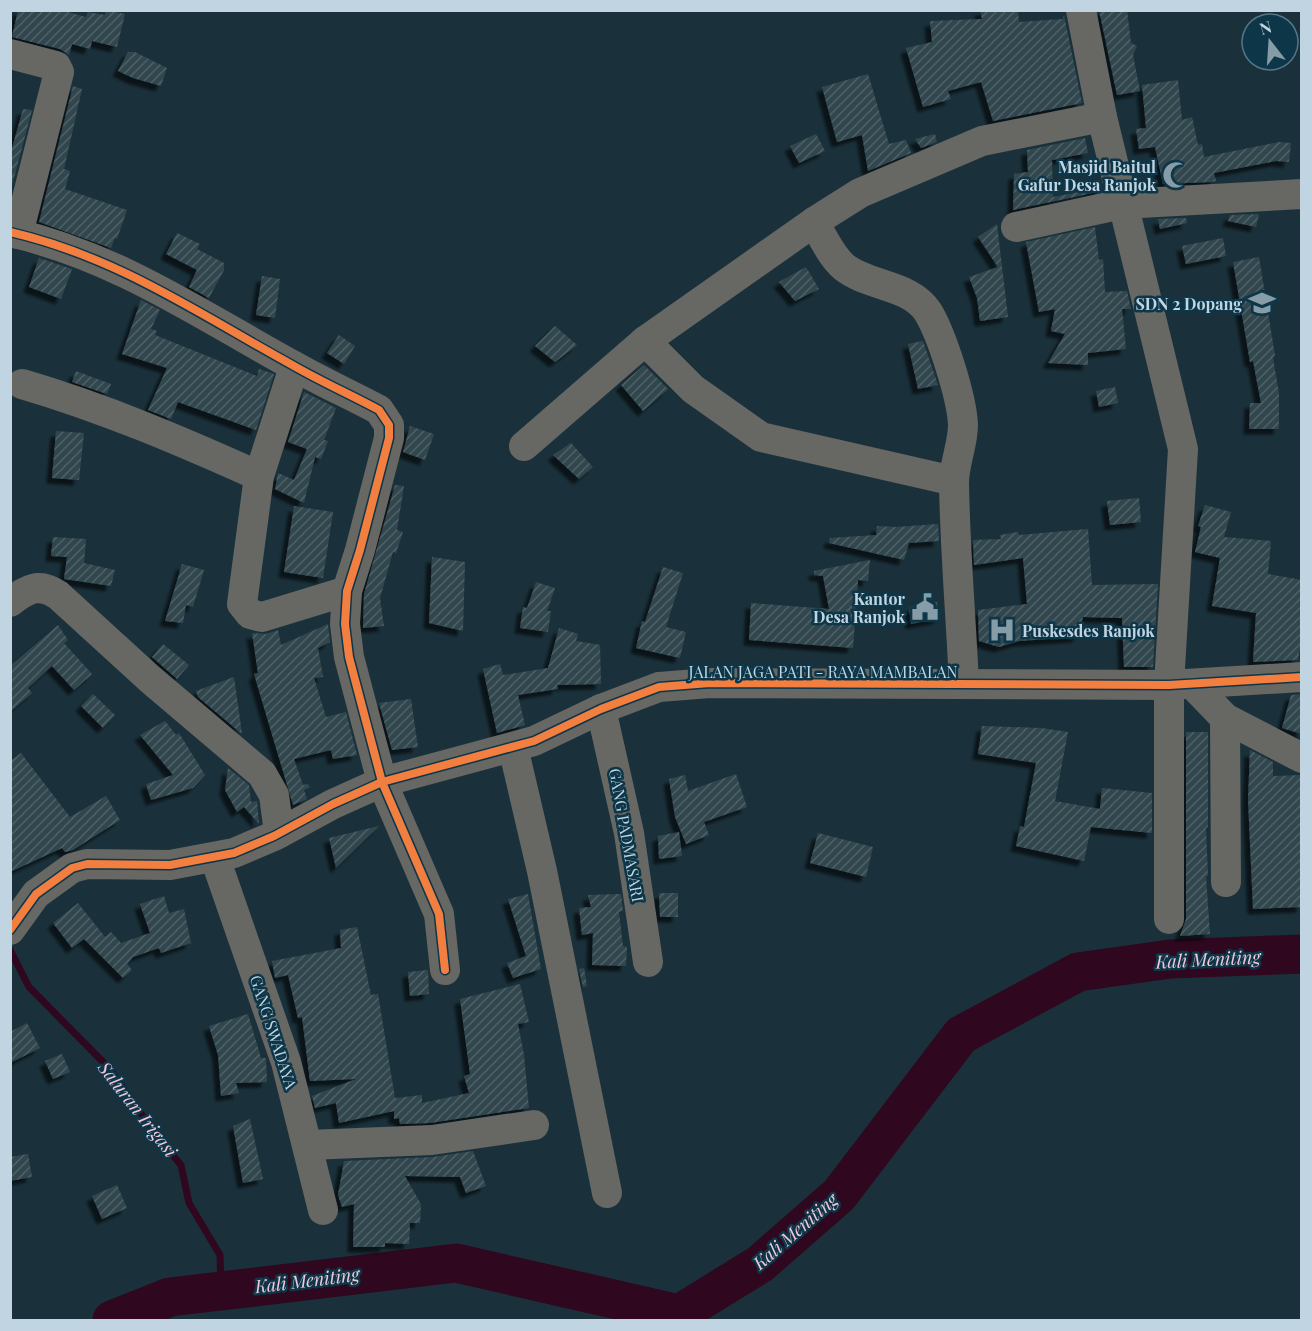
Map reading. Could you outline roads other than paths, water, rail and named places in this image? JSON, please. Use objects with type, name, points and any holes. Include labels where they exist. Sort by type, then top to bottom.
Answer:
[{"type":"street","points":[[1081,10],[1122,204],[1183,449],[1181,685],[1169,919]]},
{"type":"street","points":[[10,54],[48,63],[56,66],[59,72],[14,233],[63,245],[182,301],[294,367],[379,410],[389,425],[386,450],[347,591],[345,624],[349,657],[382,782],[433,897],[443,933],[445,970]]},
{"type":"street","points":[[524,446],[645,340],[814,222],[884,181],[982,141],[1102,117]]},
{"type":"street","points":[[1016,226],[1122,204],[1302,194]]},
{"type":"street","points":[[814,222],[832,253],[844,267],[877,284],[905,293],[921,303],[928,312],[945,351],[960,402],[963,426],[954,481],[964,684]]},
{"type":"street","points":[[645,340],[693,389],[761,437],[954,481]]},
{"type":"street","points":[[294,367],[259,476],[241,597],[245,610],[256,616],[266,616],[347,591]]},
{"type":"street","points":[[22,384],[83,402],[146,426],[259,476]]},
{"type":"street","points":[[10,602],[21,593],[35,588],[45,588],[58,595],[150,679],[262,774],[274,795],[279,833]]},
{"type":"street","name":"JALAN JAGA PATI - RAYA MAMBALAN","points":[[10,930],[36,894],[65,871],[80,866],[170,865],[215,858],[254,846],[356,792],[382,782],[534,741],[601,710],[660,687],[710,683],[1181,685],[1302,677]]},
{"type":"street","points":[[1181,685],[1226,718],[1302,759]]},
{"type":"street","name":"GANG PADMASARI","points":[[601,710],[630,833],[648,962]]},
{"type":"street","points":[[1226,718],[1226,882]]},
{"type":"street","points":[[513,747],[542,871],[607,1193]]},
{"type":"street","name":"GANG SWADAYA","points":[[215,858],[285,1062],[323,1210]]},
{"type":"street","points":[[308,1145],[432,1140],[534,1125]]},
{"type":"waterway","name":"Saluran Irigasi","points":[[10,950],[29,987],[109,1068],[159,1139],[181,1165],[189,1203],[220,1255],[221,1289]]},
{"type":"waterway","name":"Kali Meniting","points":[[112,1320],[170,1297],[456,1263],[679,1314],[760,1264],[839,1195],[961,1035],[1078,972],[1170,959],[1302,954]]},
{"type":"place","name":"Masjid Baitul Gafur Desa Ranjok","points":[[1176,175]]},
{"type":"place","name":"SDN 2 Dopang","points":[[1262,303]]},
{"type":"place","name":"Kantor Desa Ranjok","points":[[925,607]]},
{"type":"place","name":"Puskesdes Ranjok","points":[[1002,630]]}]
